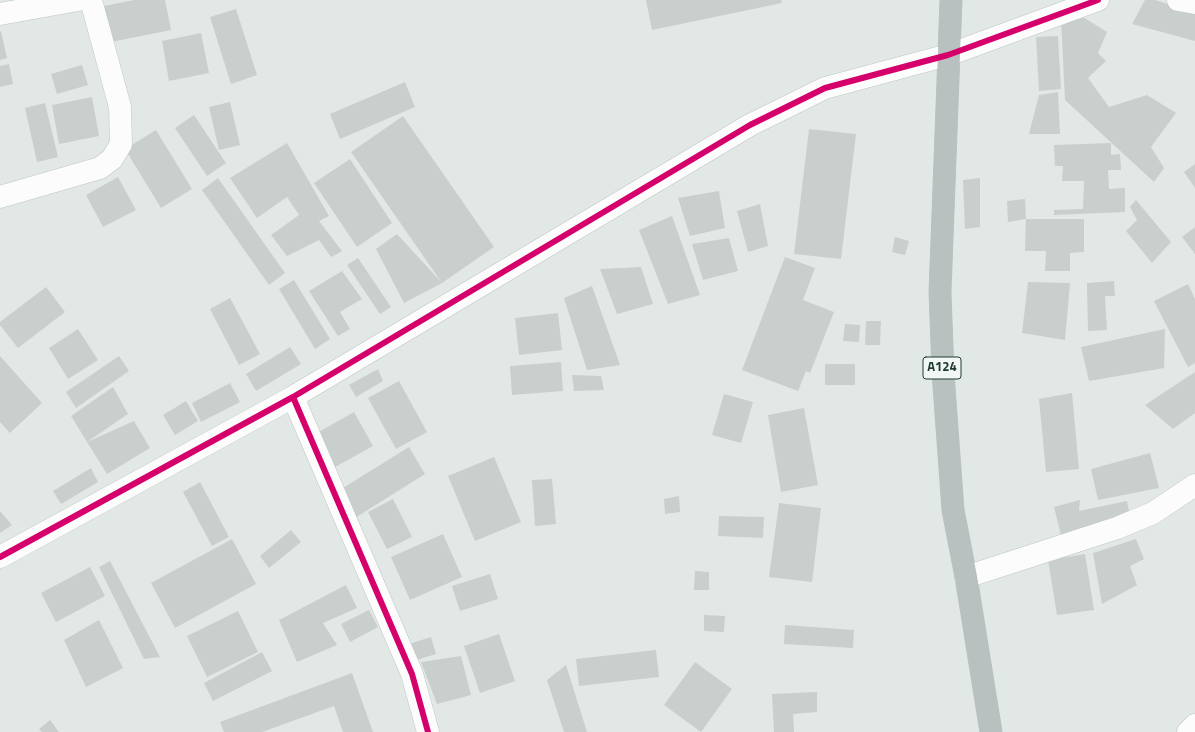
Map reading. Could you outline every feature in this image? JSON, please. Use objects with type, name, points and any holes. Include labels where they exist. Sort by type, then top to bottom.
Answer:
[{"type":"highway","name":"A124","points":[[951,0],[940,292],[943,373],[953,510],[966,576],[991,732]]},
{"type":"street","points":[[0,14],[78,0]]},
{"type":"street","points":[[0,197],[100,168],[112,159],[121,144],[120,107],[92,0]]},
{"type":"street","points":[[0,557],[293,397],[750,125],[825,88],[948,55],[1098,0]]},
{"type":"street","points":[[1178,0],[1195,3]]},
{"type":"street","points":[[293,397],[412,674],[428,732]]},
{"type":"street","points":[[966,576],[1117,528],[1153,513],[1195,485]]},
{"type":"street","points":[[1188,732],[1195,725]]},
{"type":"building","points":[[134,0],[165,0],[171,30],[111,42],[104,6]]},
{"type":"building","points":[[646,0],[781,0],[782,3],[652,30]]},
{"type":"building","points":[[1145,0],[1155,0],[1195,13],[1195,41],[1132,24]]},
{"type":"building","points":[[236,9],[257,75],[231,84],[210,17]]},
{"type":"building","points":[[1083,17],[1107,32],[1098,53],[1106,61],[1088,78],[1109,107],[1147,95],[1176,113],[1151,147],[1164,168],[1154,182],[1065,100],[1061,19]]},
{"type":"building","points":[[1,31],[7,58],[0,60],[0,32]]},
{"type":"building","points":[[201,33],[209,73],[169,81],[162,41]]},
{"type":"building","points":[[1058,36],[1061,89],[1039,91],[1036,37]]},
{"type":"building","points":[[9,64],[13,84],[0,87],[0,66]]},
{"type":"building","points":[[82,65],[88,85],[57,94],[51,74]]},
{"type":"building","points":[[405,82],[415,107],[340,139],[330,114]]},
{"type":"building","points":[[1058,92],[1060,134],[1029,134],[1039,95]]},
{"type":"building","points":[[92,97],[99,136],[59,144],[52,105]]},
{"type":"building","points":[[230,102],[240,145],[219,150],[209,107]]},
{"type":"building","points":[[45,103],[58,157],[37,162],[25,108]]},
{"type":"building","points":[[194,115],[226,163],[207,176],[175,128]]},
{"type":"building","points":[[403,116],[494,247],[442,283],[351,152]]},
{"type":"building","points":[[809,129],[856,134],[841,259],[794,254]]},
{"type":"building","points":[[156,130],[192,189],[161,208],[125,149]]},
{"type":"building","points":[[287,143],[329,216],[319,221],[342,251],[331,257],[319,240],[287,256],[271,235],[299,215],[287,197],[257,218],[230,178]]},
{"type":"building","points":[[1111,143],[1111,155],[1120,154],[1121,170],[1108,170],[1109,189],[1125,188],[1125,212],[1054,215],[1054,210],[1083,209],[1084,181],[1062,181],[1063,166],[1055,166],[1054,145]]},
{"type":"building","points":[[350,159],[392,223],[357,247],[314,183]]},
{"type":"building","points":[[1195,164],[1195,188],[1184,172]]},
{"type":"building","points":[[118,177],[136,210],[103,227],[86,195]]},
{"type":"building","points":[[218,178],[285,273],[269,285],[202,190]]},
{"type":"building","points":[[980,178],[980,227],[965,229],[963,180]]},
{"type":"building","points":[[719,191],[725,228],[690,236],[678,198]]},
{"type":"building","points":[[1025,199],[1026,219],[1008,222],[1007,201]]},
{"type":"building","points":[[1136,200],[1171,242],[1152,263],[1126,231],[1137,220],[1130,207]]},
{"type":"building","points":[[760,204],[768,246],[748,252],[737,211]]},
{"type":"building","points":[[672,216],[700,295],[668,304],[639,230]]},
{"type":"building","points":[[1026,219],[1084,219],[1084,252],[1070,253],[1070,271],[1045,271],[1046,251],[1025,251]]},
{"type":"building","points":[[1195,227],[1195,254],[1182,237]]},
{"type":"building","points":[[397,234],[442,283],[404,303],[376,249]]},
{"type":"building","points":[[895,237],[909,241],[905,255],[892,252]]},
{"type":"building","points":[[729,238],[738,271],[703,280],[692,244]]},
{"type":"building","points":[[785,257],[815,268],[803,300],[834,312],[810,373],[806,371],[798,391],[742,370]]},
{"type":"building","points":[[358,258],[391,307],[380,314],[347,265]]},
{"type":"building","points":[[641,267],[653,304],[617,314],[600,269]]},
{"type":"building","points":[[342,271],[362,299],[340,312],[350,329],[338,336],[309,291]]},
{"type":"building","points":[[294,280],[330,339],[315,349],[279,289]]},
{"type":"building","points":[[1114,281],[1115,296],[1105,296],[1107,330],[1088,331],[1087,283]]},
{"type":"building","points":[[1028,282],[1070,283],[1065,340],[1022,333]]},
{"type":"building","points":[[1188,284],[1195,299],[1195,363],[1188,367],[1154,301]]},
{"type":"building","points":[[592,286],[620,365],[587,370],[564,298]]},
{"type":"building","points":[[46,287],[65,312],[18,348],[0,325],[0,322]]},
{"type":"building","points":[[230,298],[260,354],[239,365],[210,309]]},
{"type":"building","points":[[558,313],[562,350],[519,355],[515,318]]},
{"type":"building","points":[[866,321],[881,321],[880,345],[865,345]]},
{"type":"building","points":[[845,324],[860,325],[859,342],[843,341]]},
{"type":"building","points":[[78,329],[98,360],[68,379],[49,348]]},
{"type":"building","points":[[1165,329],[1164,368],[1089,381],[1081,347]]},
{"type":"building","points":[[290,347],[301,364],[256,391],[246,374]]},
{"type":"building","points":[[0,356],[42,403],[10,433],[0,422]]},
{"type":"building","points":[[119,356],[129,371],[76,408],[66,392]]},
{"type":"building","points":[[561,362],[563,391],[512,395],[510,366]]},
{"type":"building","points":[[825,364],[855,364],[855,385],[825,385]]},
{"type":"building","points":[[378,369],[383,381],[356,397],[349,385]]},
{"type":"building","points":[[1195,372],[1195,413],[1173,429],[1145,405]]},
{"type":"building","points":[[572,375],[601,376],[604,390],[574,391]]},
{"type":"building","points":[[399,381],[427,432],[396,449],[368,398]]},
{"type":"building","points":[[230,383],[240,402],[201,422],[192,403]]},
{"type":"building","points":[[113,387],[128,414],[87,442],[71,416]]},
{"type":"building","points":[[1072,393],[1079,469],[1046,472],[1039,399]]},
{"type":"building","points":[[724,394],[753,402],[741,443],[712,435]]},
{"type":"building","points":[[186,401],[198,421],[175,435],[163,415]]},
{"type":"building","points":[[804,408],[818,485],[781,492],[768,415]]},
{"type":"building","points":[[354,412],[373,446],[335,467],[317,433]]},
{"type":"building","points":[[134,421],[150,448],[107,474],[87,442]]},
{"type":"building","points":[[409,447],[425,474],[355,518],[338,491]]},
{"type":"building","points":[[1150,453],[1159,488],[1098,500],[1091,469]]},
{"type":"building","points":[[494,457],[521,522],[475,541],[448,476]]},
{"type":"building","points":[[91,468],[98,482],[61,504],[53,491]]},
{"type":"building","points":[[552,479],[556,524],[535,526],[532,480]]},
{"type":"building","points":[[200,482],[229,537],[212,546],[183,492]]},
{"type":"building","points":[[679,496],[680,512],[665,514],[664,499]]},
{"type":"building","points":[[393,499],[412,537],[387,549],[368,512]]},
{"type":"building","points":[[1080,500],[1079,511],[1127,501],[1130,516],[1061,535],[1054,507]]},
{"type":"building","points":[[779,503],[821,508],[812,582],[769,577]]},
{"type":"building","points":[[0,511],[12,525],[0,533]]},
{"type":"building","points":[[719,516],[764,517],[763,538],[718,536]]},
{"type":"building","points":[[291,530],[301,542],[269,568],[260,556]]},
{"type":"building","points":[[443,534],[462,577],[410,600],[391,557]]},
{"type":"building","points":[[232,539],[256,584],[175,628],[151,583]]},
{"type":"building","points":[[1136,539],[1144,559],[1130,566],[1137,585],[1102,604],[1093,553]]},
{"type":"building","points":[[1085,554],[1094,610],[1057,615],[1048,560]]},
{"type":"building","points":[[110,561],[160,657],[144,659],[99,567]]},
{"type":"building","points":[[90,567],[105,596],[56,622],[41,593]]},
{"type":"building","points":[[695,571],[709,572],[709,590],[694,590]]},
{"type":"building","points":[[490,574],[498,599],[460,611],[452,586]]},
{"type":"building","points":[[346,585],[357,608],[323,623],[337,645],[297,662],[279,620]]},
{"type":"building","points":[[369,610],[378,627],[350,642],[341,624]]},
{"type":"building","points":[[238,611],[258,652],[207,677],[187,636]]},
{"type":"building","points":[[704,615],[725,616],[724,632],[704,631]]},
{"type":"building","points":[[99,620],[123,668],[86,687],[64,640]]},
{"type":"building","points":[[785,625],[854,630],[853,648],[784,644]]},
{"type":"building","points":[[499,634],[515,681],[480,693],[464,646]]},
{"type":"building","points":[[431,637],[436,654],[413,661],[406,645]]},
{"type":"building","points":[[656,650],[659,677],[579,686],[576,659]]},
{"type":"building","points":[[262,652],[272,671],[213,701],[204,683]]},
{"type":"building","points":[[461,656],[471,695],[437,704],[421,662]]},
{"type":"building","points":[[695,662],[732,689],[701,732],[664,705]]},
{"type":"building","points":[[566,665],[587,732],[564,732],[547,680]]},
{"type":"building","points":[[352,673],[373,732],[343,732],[334,706],[262,732],[224,732],[220,722]]},
{"type":"building","points":[[817,692],[817,712],[793,714],[794,732],[774,732],[772,694]]},
{"type":"building","points":[[50,720],[59,732],[42,732],[39,729]]},
{"type":"cycle path","points":[[0,557],[293,397],[750,125],[825,88],[948,55],[1098,0]]},
{"type":"cycle path","points":[[293,397],[412,674],[428,732]]}]
